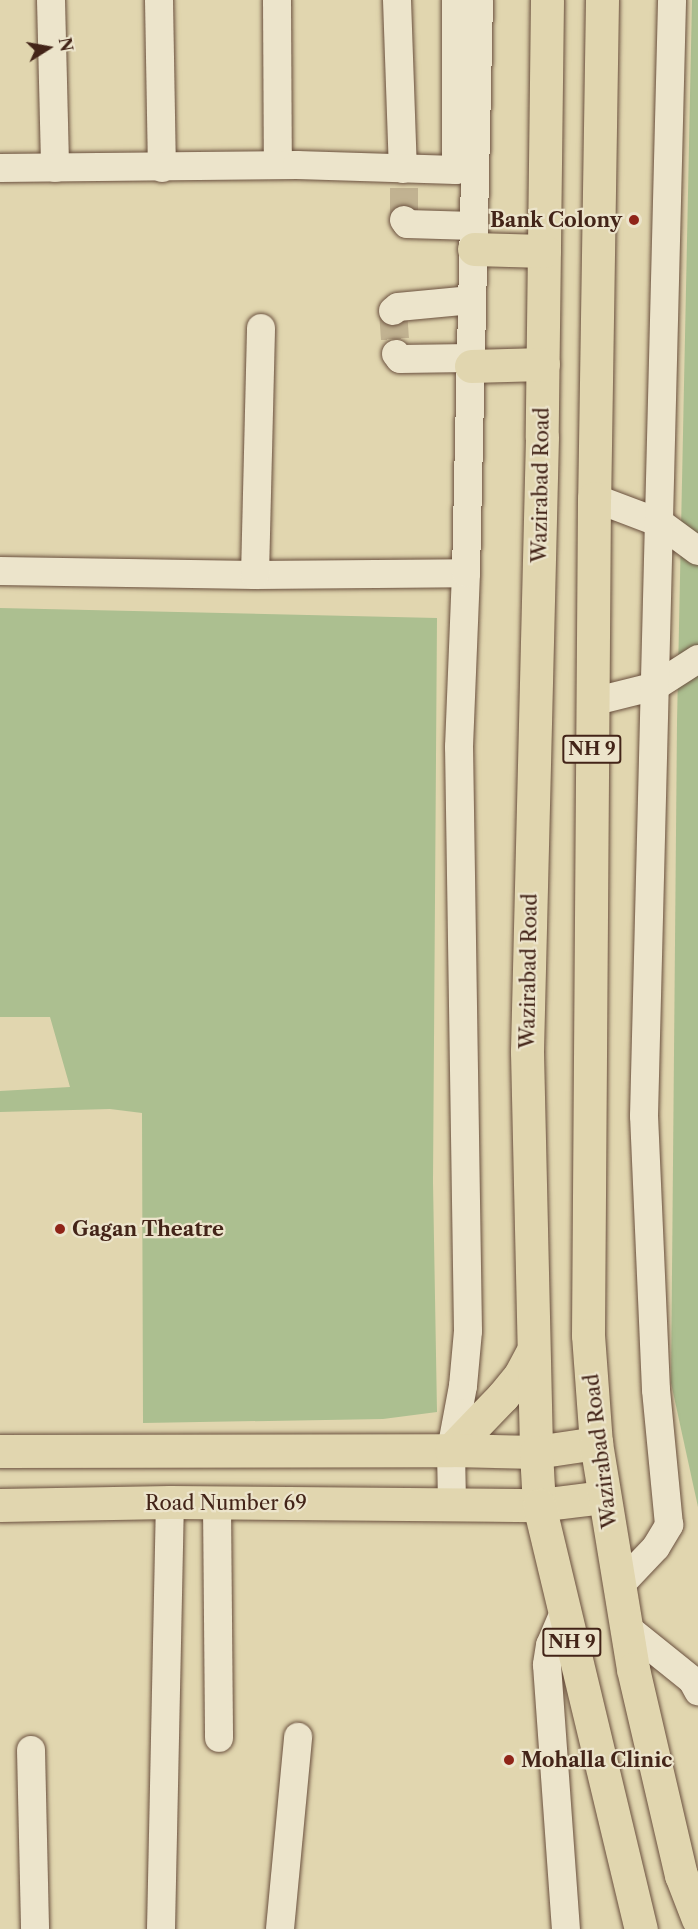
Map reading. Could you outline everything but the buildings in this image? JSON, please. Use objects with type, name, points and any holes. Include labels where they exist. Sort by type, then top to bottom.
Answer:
[{"type":"main road","name":"Wazirabad Road","points":[[547,0],[543,364],[527,1052],[536,1452],[539,1505],[641,1929]]},
{"type":"main road","name":"Wazirabad Road","points":[[603,0],[594,498],[588,1335],[596,1443],[603,1497],[633,1669],[681,1875],[698,1919]]},
{"type":"main road","points":[[474,238],[544,251]]},
{"type":"main road","points":[[471,362],[543,364]]},
{"type":"main road","points":[[451,1450],[503,1396],[520,1375],[533,1351]]},
{"type":"main road","points":[[0,1451],[451,1450],[536,1452],[596,1443]]},
{"type":"main road","name":"Road Number 69","points":[[0,1505],[170,1502],[539,1505],[603,1497]]},
{"type":"street","points":[[51,0],[55,168]]},
{"type":"street","points":[[159,0],[162,168]]},
{"type":"street","points":[[277,0],[278,165]]},
{"type":"street","points":[[397,0],[404,178]]},
{"type":"street","points":[[0,168],[278,165],[404,178],[456,170],[456,0]]},
{"type":"street","points":[[452,1503],[451,1450],[463,1386],[468,1331],[459,747],[466,573],[479,0]]},
{"type":"street","points":[[620,1585],[656,1547],[669,1525],[656,1390],[644,1116],[672,0]]},
{"type":"street","points":[[404,178],[412,183],[475,183]]},
{"type":"street","points":[[404,220],[407,224],[474,238]]},
{"type":"street","points":[[393,311],[398,307],[472,300]]},
{"type":"street","points":[[255,575],[261,328]]},
{"type":"street","points":[[396,354],[400,359],[471,362]]},
{"type":"street","points":[[594,498],[660,524],[698,550]]},
{"type":"street","points":[[0,571],[255,575],[466,573]]},
{"type":"street","points":[[592,702],[656,686],[698,659]]},
{"type":"street","points":[[161,1929],[170,1502]]},
{"type":"street","points":[[217,1504],[219,1738]]},
{"type":"street","points":[[565,1610],[550,1645],[547,1665],[566,1929]]},
{"type":"street","points":[[626,1627],[692,1680],[698,1691]]},
{"type":"street","points":[[280,1929],[298,1737]]},
{"type":"street","points":[[31,1750],[35,1929]]},
{"type":"green space","points":[[692,0],[698,0],[698,1507],[671,1383],[677,723]]},
{"type":"green space","points":[[0,608],[437,618],[433,1182],[437,1412],[383,1419],[143,1423],[142,1113],[110,1109],[0,1112],[0,1091],[70,1087],[50,1017],[0,1017]]},
{"type":"tunnel","points":[[404,188],[404,220]]},
{"type":"tunnel","points":[[393,311],[396,354]]},
{"type":"place","name":"Bank Colony","points":[[634,220]]},
{"type":"place","name":"Gagan Theatre","points":[[60,1229]]},
{"type":"place","name":"Mohalla Clinic","points":[[509,1760]]}]
